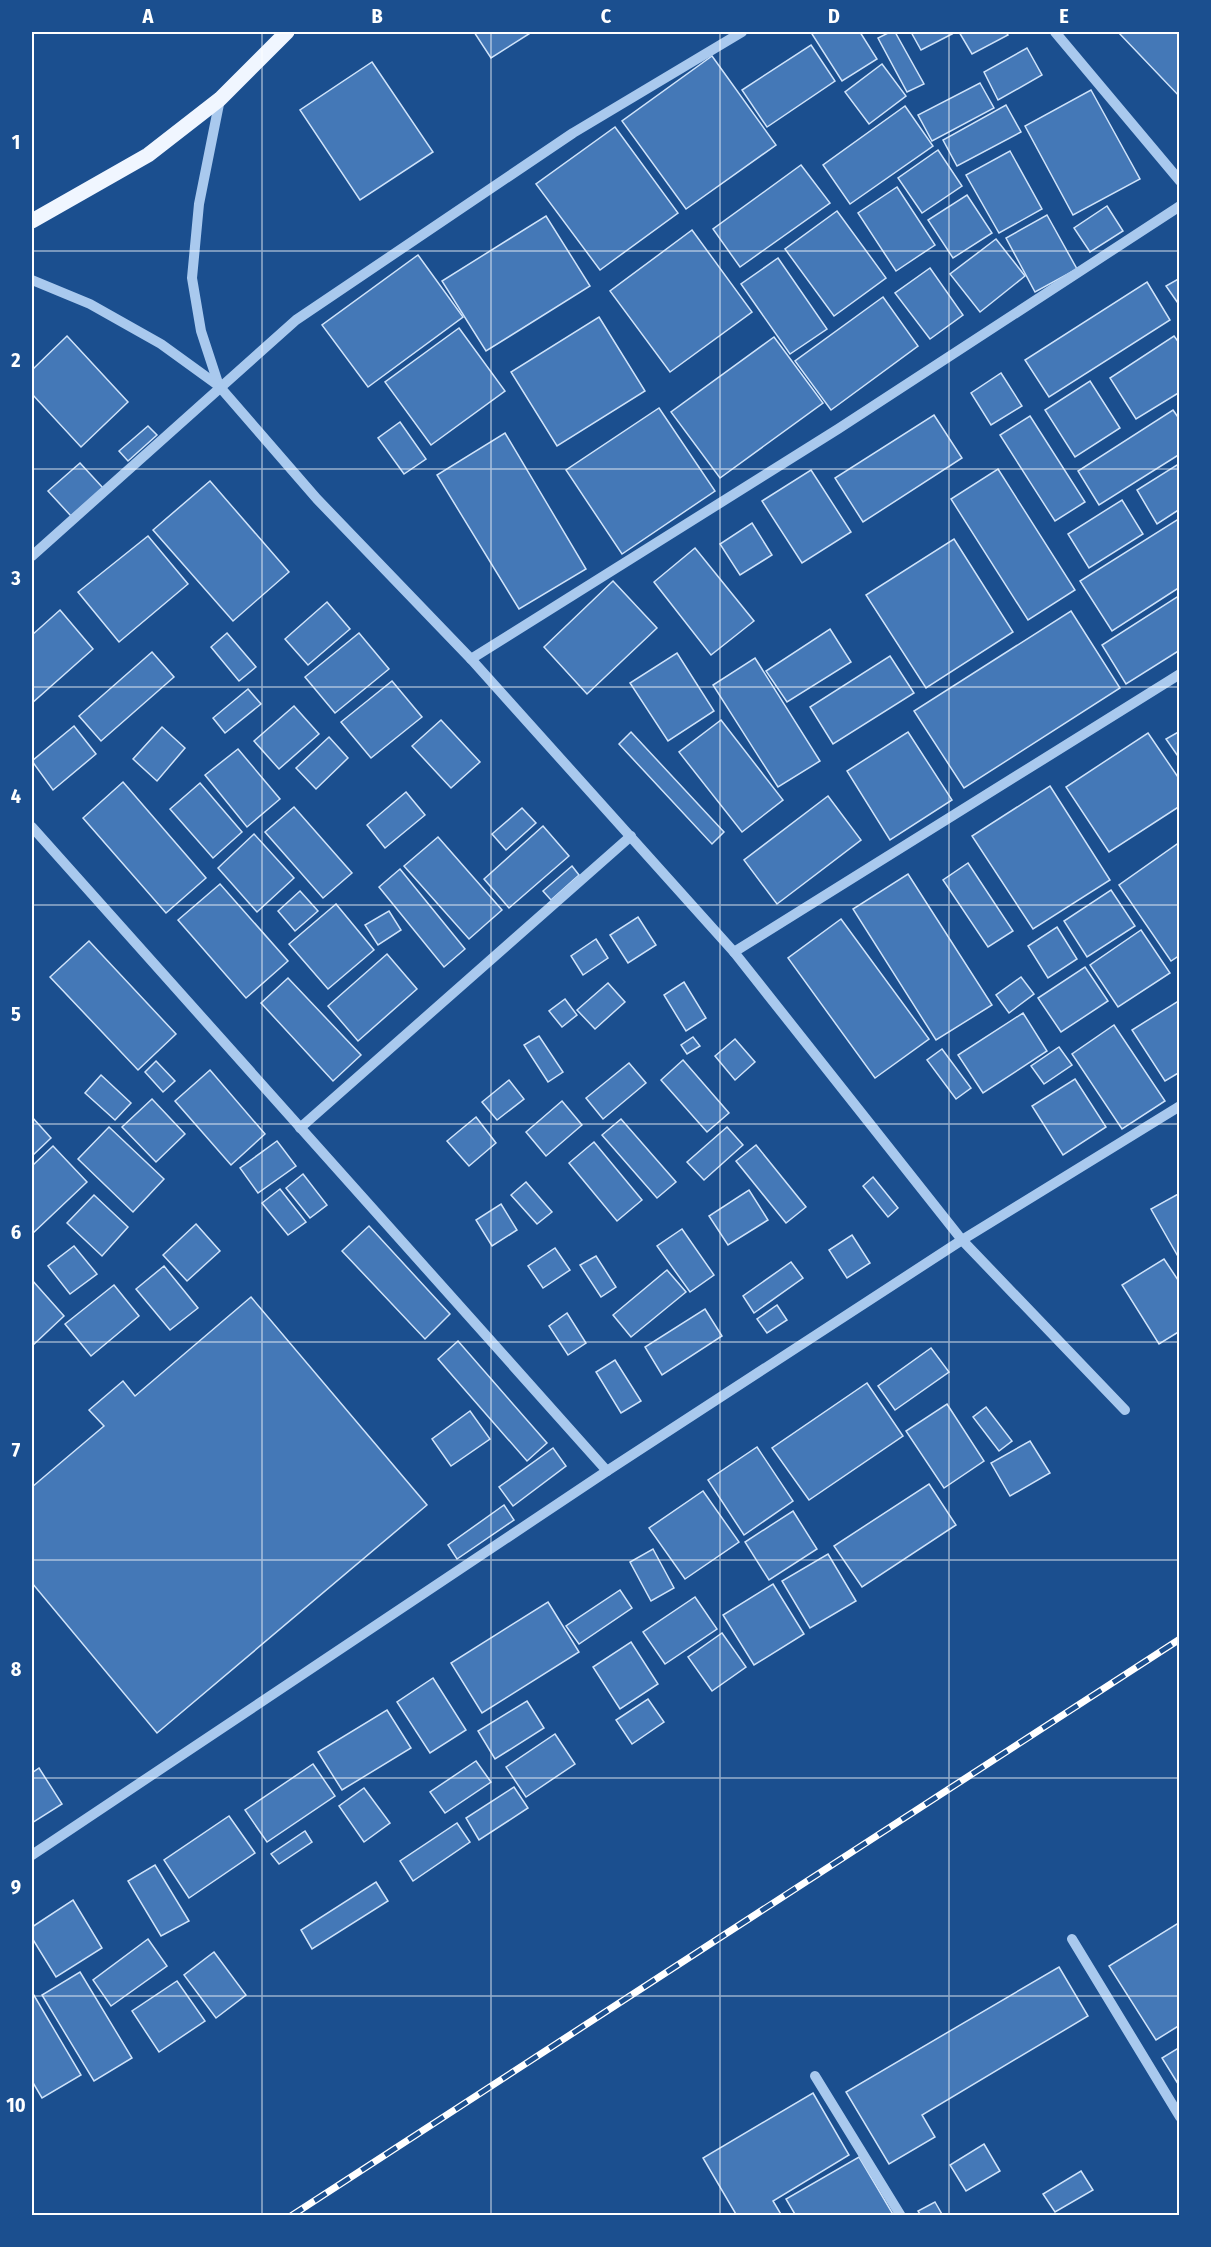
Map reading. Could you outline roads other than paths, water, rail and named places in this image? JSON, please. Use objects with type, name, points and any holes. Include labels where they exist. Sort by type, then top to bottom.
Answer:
[{"type":"main road","points":[[32,220],[148,155],[220,99],[287,32]]},
{"type":"street","points":[[32,556],[219,386],[296,320],[573,133],[742,32]]},
{"type":"street","points":[[1055,32],[1179,180]]},
{"type":"street","points":[[219,386],[201,332],[192,278],[200,204],[220,99]]},
{"type":"street","points":[[471,659],[838,429],[1179,206]]},
{"type":"street","points":[[32,280],[100,309],[161,344],[219,386],[317,499],[471,659],[734,952],[962,1240],[1125,1410]]},
{"type":"street","points":[[734,952],[1179,674]]},
{"type":"street","points":[[32,827],[608,1471]]},
{"type":"street","points":[[300,1128],[631,836]]},
{"type":"street","points":[[32,1855],[608,1471],[962,1240],[1179,1106]]},
{"type":"street","points":[[1072,1940],[1179,2117]]},
{"type":"street","points":[[815,2076],[901,2216]]},
{"type":"railway","points":[[291,2216],[1180,1639]]}]
